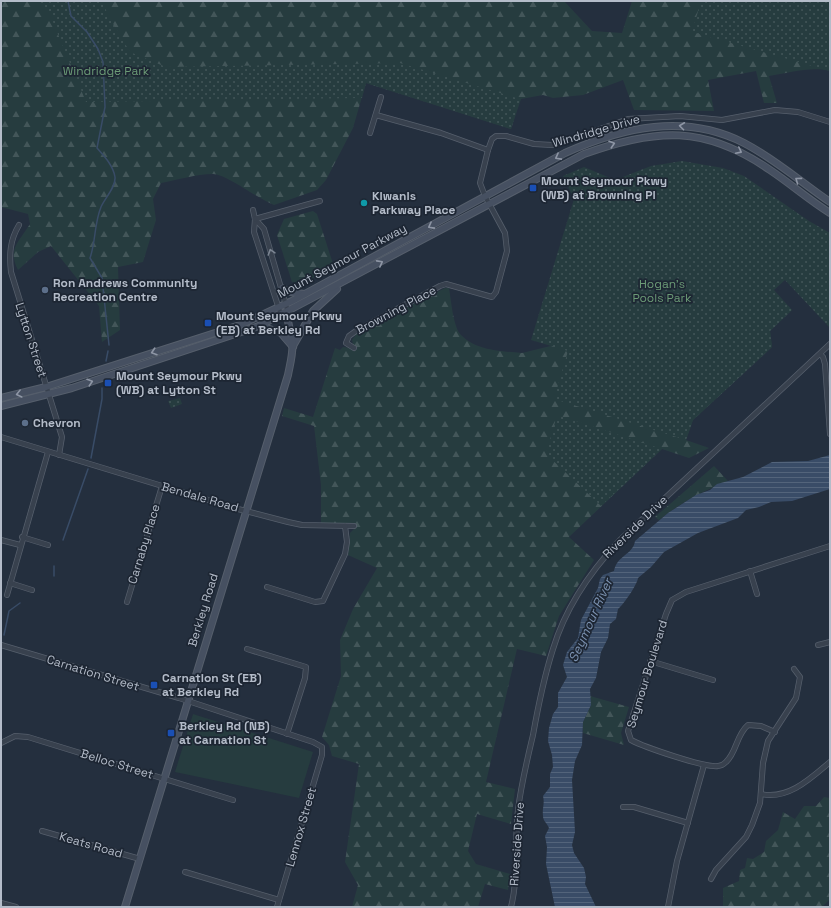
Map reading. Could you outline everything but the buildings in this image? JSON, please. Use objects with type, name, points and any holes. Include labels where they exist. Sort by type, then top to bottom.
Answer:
[{"type":"main road","name":"Mount Seymour Parkway","points":[[1,398],[46,386],[240,325],[304,294],[565,153],[592,141],[618,132],[644,127],[677,125],[703,129],[744,144],[761,153],[830,202]]},
{"type":"main road","name":"Mount Seymour Parkway","points":[[288,312],[584,154],[639,137],[674,135],[697,138],[732,148],[769,169],[830,213]]},
{"type":"main road","points":[[259,326],[280,332],[292,347],[313,311],[346,282]]},
{"type":"main road","points":[[282,288],[290,292],[304,294]]},
{"type":"main road","points":[[284,317],[288,312]]},
{"type":"main road","name":"Mount Seymour Parkway","points":[[1,406],[49,394],[217,342],[284,317]]},
{"type":"main road","name":"Berkley Road","points":[[125,907],[288,375],[292,340],[284,317]]},
{"type":"street","points":[[370,133],[381,97]]},
{"type":"street","name":"Windridge Drive","points":[[488,150],[492,139],[496,136],[506,136],[534,144],[552,145],[573,139],[615,123],[646,117],[680,116],[722,120],[786,110],[830,122]]},
{"type":"street","points":[[376,115],[441,133],[488,150]]},
{"type":"street","name":"Browning Place","points":[[354,348],[346,343],[349,336],[440,286],[446,284],[492,297],[498,287],[507,251],[505,233],[485,196],[480,182],[488,150]]},
{"type":"street","points":[[255,219],[320,201]]},
{"type":"street","name":"Berkley Road","points":[[253,210],[255,219],[254,232],[279,307],[284,317]]},
{"type":"street","name":"Berkley Road","points":[[255,219],[264,229],[288,312]]},
{"type":"street","name":"Lytton Street","points":[[19,225],[14,232],[9,252],[10,272],[62,437],[59,455]]},
{"type":"street","name":"Riverside Drive","points":[[511,907],[516,871],[518,810],[523,780],[546,673],[553,649],[566,617],[593,572],[619,541],[830,344]]},
{"type":"street","points":[[820,354],[823,357],[825,364],[830,434]]},
{"type":"street","name":"Bendale Road","points":[[1,437],[246,511],[302,525],[354,526]]},
{"type":"street","points":[[7,595],[22,537],[48,452]]},
{"type":"street","name":"Carnaby Place","points":[[127,602],[162,486]]},
{"type":"street","points":[[267,587],[315,602],[323,601],[345,554],[347,542],[345,526]]},
{"type":"street","points":[[22,537],[48,545]]},
{"type":"street","points":[[1,540],[20,546]]},
{"type":"street","name":"Seymour Boulevard","points":[[704,764],[643,746],[631,740],[629,737],[630,725],[650,661],[672,600],[686,592],[830,546]]},
{"type":"street","points":[[750,571],[757,594]]},
{"type":"street","points":[[10,583],[32,590]]},
{"type":"street","points":[[818,646],[830,642]]},
{"type":"street","name":"Carnation Street","points":[[1,645],[187,701],[313,742],[322,747]]},
{"type":"street","points":[[247,649],[306,667],[305,678],[288,734]]},
{"type":"street","points":[[650,661],[713,680]]},
{"type":"street","points":[[711,879],[719,866],[746,837],[757,812],[761,794],[761,776],[766,746],[788,712],[798,692],[800,677],[794,669]]},
{"type":"street","points":[[668,907],[704,764],[718,766],[725,763],[730,757],[740,734],[748,725],[756,724],[774,732]]},
{"type":"street","name":"Belloc Street","points":[[1,743],[15,736],[28,737],[233,800]]},
{"type":"street","name":"Lennox Street","points":[[277,907],[322,755],[322,747]]},
{"type":"street","points":[[761,794],[778,796],[805,783],[830,762]]},
{"type":"street","points":[[623,806],[634,807],[688,823]]},
{"type":"street","name":"Keats Road","points":[[42,831],[140,859]]},
{"type":"street","points":[[185,872],[279,900]]},
{"type":"street","points":[[1,903],[16,907]]},
{"type":"green space","points":[[1,1],[564,1],[592,31],[622,33],[632,1],[830,1],[830,71],[816,69],[769,76],[777,103],[764,103],[756,71],[708,80],[714,111],[634,110],[623,80],[583,95],[553,98],[543,95],[521,99],[511,129],[366,83],[353,128],[326,180],[317,190],[274,205],[219,175],[200,175],[161,183],[153,199],[156,220],[143,262],[118,267],[120,330],[102,342],[99,306],[51,246],[38,252],[18,270],[15,263],[14,251],[18,241],[30,224],[28,214],[1,207]]},
{"type":"green space","name":"Windridge Park","points":[[35,1],[102,1],[109,17],[130,52],[166,67],[400,63],[520,99],[511,129],[366,83],[362,98],[86,102],[48,10]]},
{"type":"green space","points":[[701,1],[830,1],[830,71],[692,32]]},
{"type":"green space","name":"Hogan's Pools Park","points":[[682,161],[723,168],[744,176],[809,221],[830,233],[830,328],[785,280],[774,290],[792,310],[770,331],[772,347],[693,420],[686,440],[554,399],[568,351],[531,340],[574,199],[563,176],[584,167],[615,180],[651,166]]},
{"type":"green space","points":[[313,211],[317,214],[334,267],[301,284],[292,282],[277,235],[284,219]]},
{"type":"green space","points":[[445,288],[449,288],[454,320],[461,335],[474,344],[482,347],[498,351],[522,353],[770,292],[792,310],[770,331],[772,347],[693,420],[686,440],[709,448],[689,458],[662,449],[569,537],[594,560],[559,616],[546,656],[517,649],[486,782],[515,789],[511,824],[477,814],[468,851],[476,864],[510,874],[508,890],[485,884],[478,907],[352,907],[358,885],[345,862],[359,764],[332,756],[329,745],[322,737],[341,676],[340,640],[353,609],[377,568],[348,555],[350,533],[354,529],[354,523],[321,523],[321,485],[314,426],[282,416],[284,408],[313,417],[335,348],[340,350],[343,347],[352,348],[352,340],[357,333]]},
{"type":"green space","points":[[180,398],[182,404],[171,408],[168,401]]},
{"type":"green space","points":[[557,415],[662,449],[601,506],[546,454]]},
{"type":"green space","points":[[714,466],[728,481],[692,498],[659,520],[655,517]]},
{"type":"green space","points":[[590,696],[629,707],[621,733],[624,745],[583,733],[583,722],[591,705]]},
{"type":"green space","points":[[193,714],[313,752],[299,798],[175,772]]},
{"type":"green space","points":[[824,797],[830,798],[830,899],[822,907],[723,907],[723,888],[739,881],[740,870],[745,868],[747,858],[753,859],[764,852],[766,841],[778,830],[783,812],[795,819],[804,806],[816,806]]},
{"type":"water","name":"Seymour River","points":[[830,455],[830,489],[792,501],[771,502],[746,510],[738,518],[698,533],[664,552],[651,567],[638,578],[630,594],[618,609],[616,619],[610,624],[608,638],[601,652],[596,678],[590,689],[591,705],[583,722],[582,745],[575,761],[572,780],[575,832],[572,845],[574,853],[584,868],[586,877],[585,884],[596,907],[555,907],[546,864],[547,847],[545,836],[549,828],[544,819],[543,813],[543,796],[550,787],[550,774],[553,767],[552,755],[548,741],[549,728],[553,714],[558,707],[558,693],[567,677],[563,665],[567,652],[578,638],[581,620],[598,588],[600,579],[603,575],[614,571],[618,562],[634,546],[635,541],[668,513],[696,495],[710,490],[717,484],[743,477],[772,462],[808,461]]},
{"type":"waterway","points":[[68,1],[71,16],[87,32],[98,49],[103,62],[105,107],[97,148],[110,165],[114,173],[115,181],[99,213],[90,258],[102,278],[109,345]]},
{"type":"waterway","points":[[106,361],[108,351]]},
{"type":"waterway","points":[[91,458],[102,399],[102,388]]},
{"type":"waterway","points":[[63,540],[88,469]]},
{"type":"waterway","points":[[54,566],[54,576]]},
{"type":"waterway","points":[[4,635],[9,611],[20,603]]},
{"type":"place","name":"Mount Seymour Pkwy (WB) at Browning Pl","points":[[533,188]]},
{"type":"place","name":"Kiwanis Parkway Place","points":[[364,203]]},
{"type":"place","name":"Ron Andrews Community Recreation Centre","points":[[45,290]]},
{"type":"place","name":"Mount Seymour Pkwy (EB) at Berkley Rd","points":[[208,323]]},
{"type":"place","name":"Mount Seymour Pkwy (WB) at Lytton St","points":[[108,383]]},
{"type":"place","name":"Chevron","points":[[25,423]]},
{"type":"place","name":"Carnation St (EB) at Berkley Rd","points":[[154,685]]},
{"type":"place","name":"Berkley Rd (NB) at Carnation St","points":[[171,733]]}]
